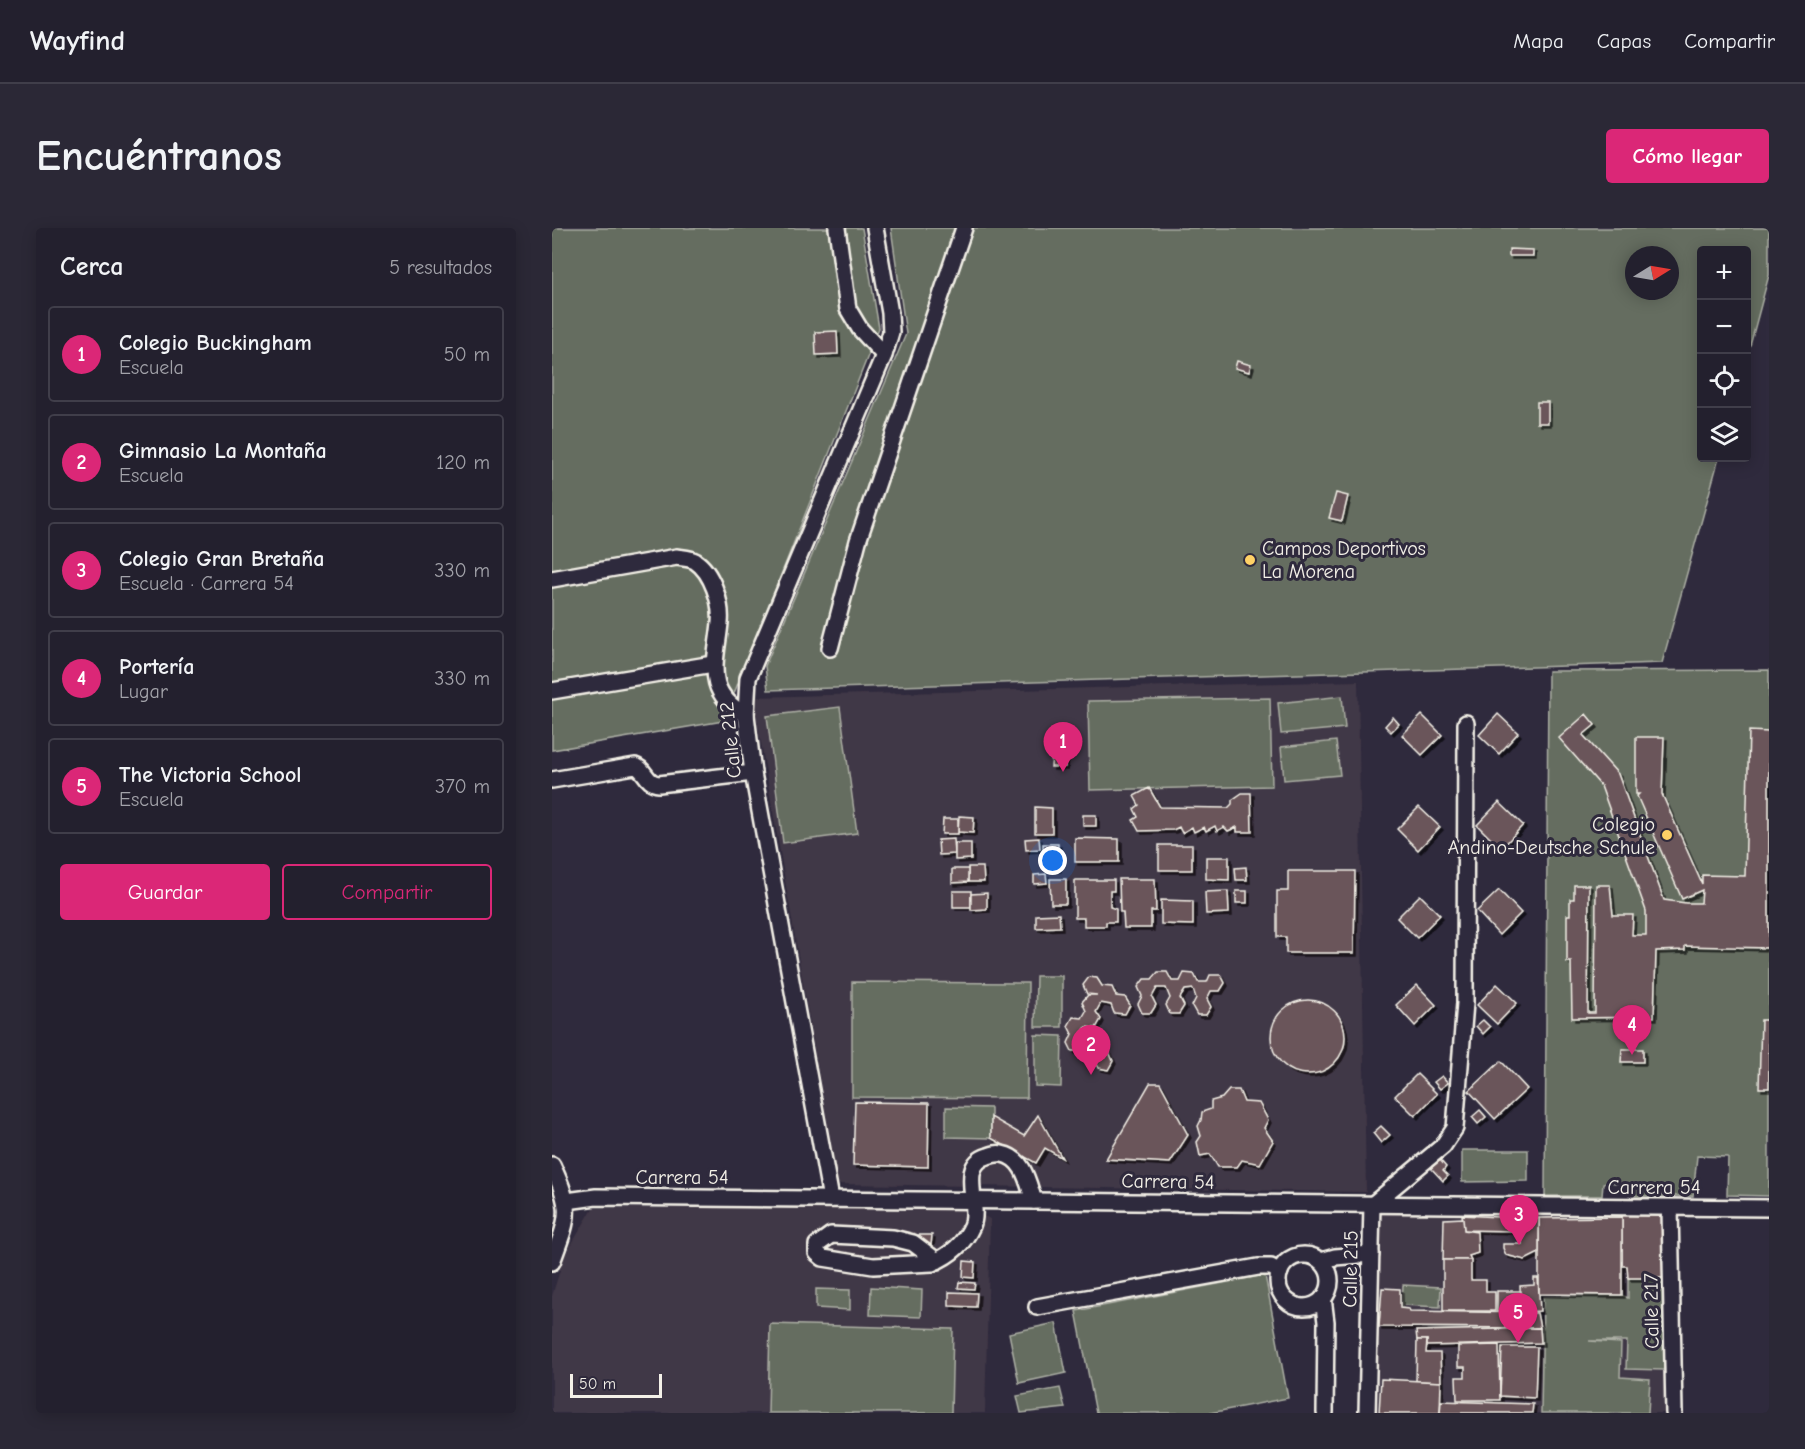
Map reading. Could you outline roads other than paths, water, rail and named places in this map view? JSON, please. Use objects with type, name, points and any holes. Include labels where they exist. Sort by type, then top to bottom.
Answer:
[{"type":"street","points":[[837,228],[848,309],[860,328],[884,355]]},
{"type":"street","name":"Calle 212","points":[[831,1199],[753,773],[746,715],[748,678],[884,355],[891,332],[891,313],[875,228]]},
{"type":"street","points":[[830,648],[858,541],[964,228]]},
{"type":"street","points":[[552,579],[677,557],[693,560],[704,569],[719,604],[720,621],[713,664],[716,680],[725,702],[746,715]]},
{"type":"street","points":[[552,691],[713,664]]},
{"type":"street","name":"Calle 215","points":[[1367,1413],[1372,1205],[1433,1155],[1455,1128],[1458,1108],[1465,1003],[1467,723]]},
{"type":"street","points":[[552,780],[634,766],[640,769],[647,780],[659,784],[753,773]]},
{"type":"street","points":[[938,1261],[913,1244],[893,1238],[831,1235],[817,1245],[817,1253],[831,1261],[873,1266],[938,1261],[946,1257],[973,1224],[972,1172],[976,1164],[981,1158],[998,1153],[1014,1159],[1020,1165],[1034,1201]]},
{"type":"street","points":[[552,1165],[567,1201],[565,1229],[552,1262]]},
{"type":"street","name":"Carrera 54","points":[[567,1201],[596,1197],[1769,1208]]},
{"type":"street","name":"Calle 217","points":[[1670,1208],[1674,1413]]},
{"type":"street","points":[[1323,1298],[1306,1306],[1287,1300],[1278,1282],[1285,1263],[1302,1255],[1321,1261],[1335,1257],[1371,1254]]},
{"type":"street","points":[[1321,1261],[1330,1279],[1323,1298],[1326,1322],[1325,1413]]},
{"type":"street","points":[[1037,1307],[1258,1267],[1271,1267],[1280,1272]]},
{"type":"place","name":"Campos Deportivos La Morena","points":[[1250,560]]},
{"type":"place","name":"Colegio Buckingham","points":[[1063,772]]},
{"type":"place","name":"Colegio Andino-Deutsche Schule","points":[[1667,835]]},
{"type":"place","name":"Portería","points":[[1632,1055]]},
{"type":"place","name":"Gimnasio La Montaña","points":[[1091,1075]]},
{"type":"place","name":"Colegio Gran Bretaña","points":[[1519,1245]]},
{"type":"place","name":"The Victoria School","points":[[1518,1343]]}]
